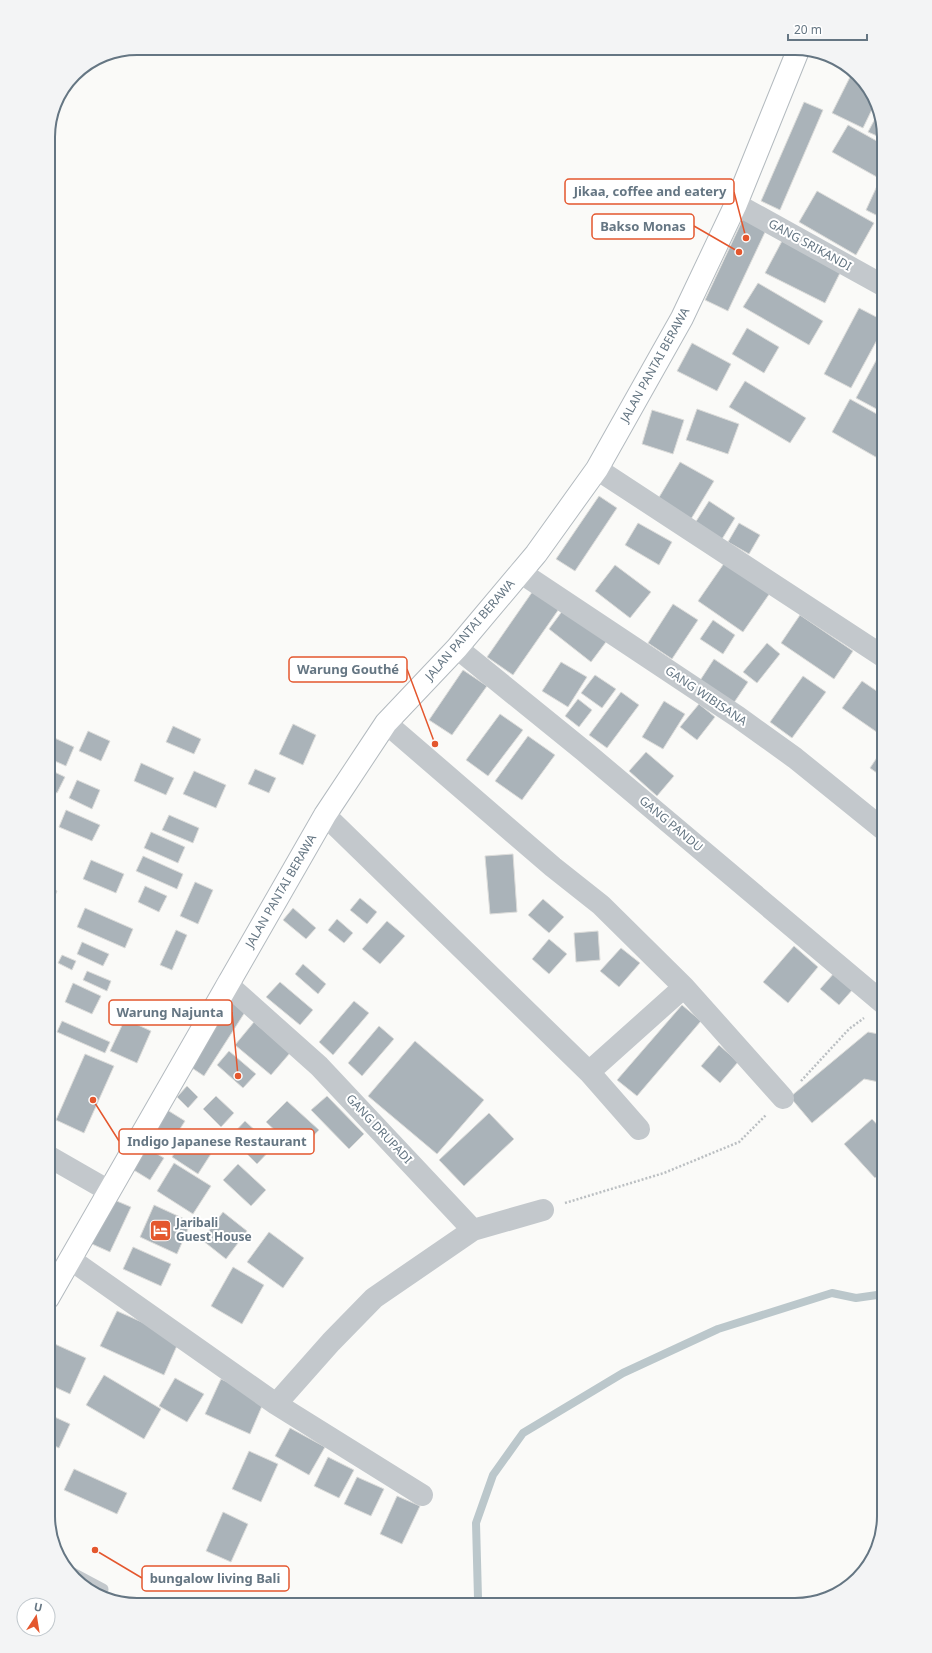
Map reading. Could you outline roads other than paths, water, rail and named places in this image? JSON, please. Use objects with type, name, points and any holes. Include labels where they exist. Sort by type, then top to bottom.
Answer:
[{"type":"street","name":"JALAN PANTAI BERAWA","points":[[55,1286],[325,815],[386,723],[457,648],[536,554],[597,470],[682,318],[736,204],[796,55]]},
{"type":"street","name":"GANG SRIKANDI","points":[[736,204],[877,282]]},
{"type":"street","points":[[597,470],[877,652]]},
{"type":"street","name":"GANG WIBISANA","points":[[520,572],[738,717],[795,758],[877,824]]},
{"type":"street","name":"GANG PANDU","points":[[457,648],[584,751],[877,998]]},
{"type":"street","points":[[386,723],[553,867],[601,905],[684,987],[783,1098]]},
{"type":"street","points":[[325,815],[589,1072],[639,1129]]},
{"type":"street","name":"GANG DRUPADI","points":[[227,984],[320,1066],[473,1230]]},
{"type":"street","points":[[589,1072],[684,987]]},
{"type":"street","points":[[55,1160],[109,1191]]},
{"type":"street","points":[[276,1404],[331,1342],[374,1298],[473,1230],[543,1210]]},
{"type":"street","points":[[70,1259],[276,1404],[422,1495]]},
{"type":"lane","points":[[84,1578],[103,1589]]},
{"type":"waterway","points":[[478,1598],[476,1523],[493,1475],[523,1433],[623,1373],[718,1329],[832,1293],[856,1298],[877,1295]]},
{"type":"place","name":"Jikaa, coffee and eatery","points":[[746,238]]},
{"type":"place","name":"Bakso Monas","points":[[739,252]]},
{"type":"place","name":"Warung Gouthé","points":[[435,744]]},
{"type":"place","name":"Warung Najunta","points":[[238,1076]]},
{"type":"place","name":"Indigo Japanese Restaurant","points":[[93,1100]]},
{"type":"place","name":"Jaribali Guest House","points":[[160,1230]]},
{"type":"place","name":"bungalow living Bali","points":[[95,1550]]}]
